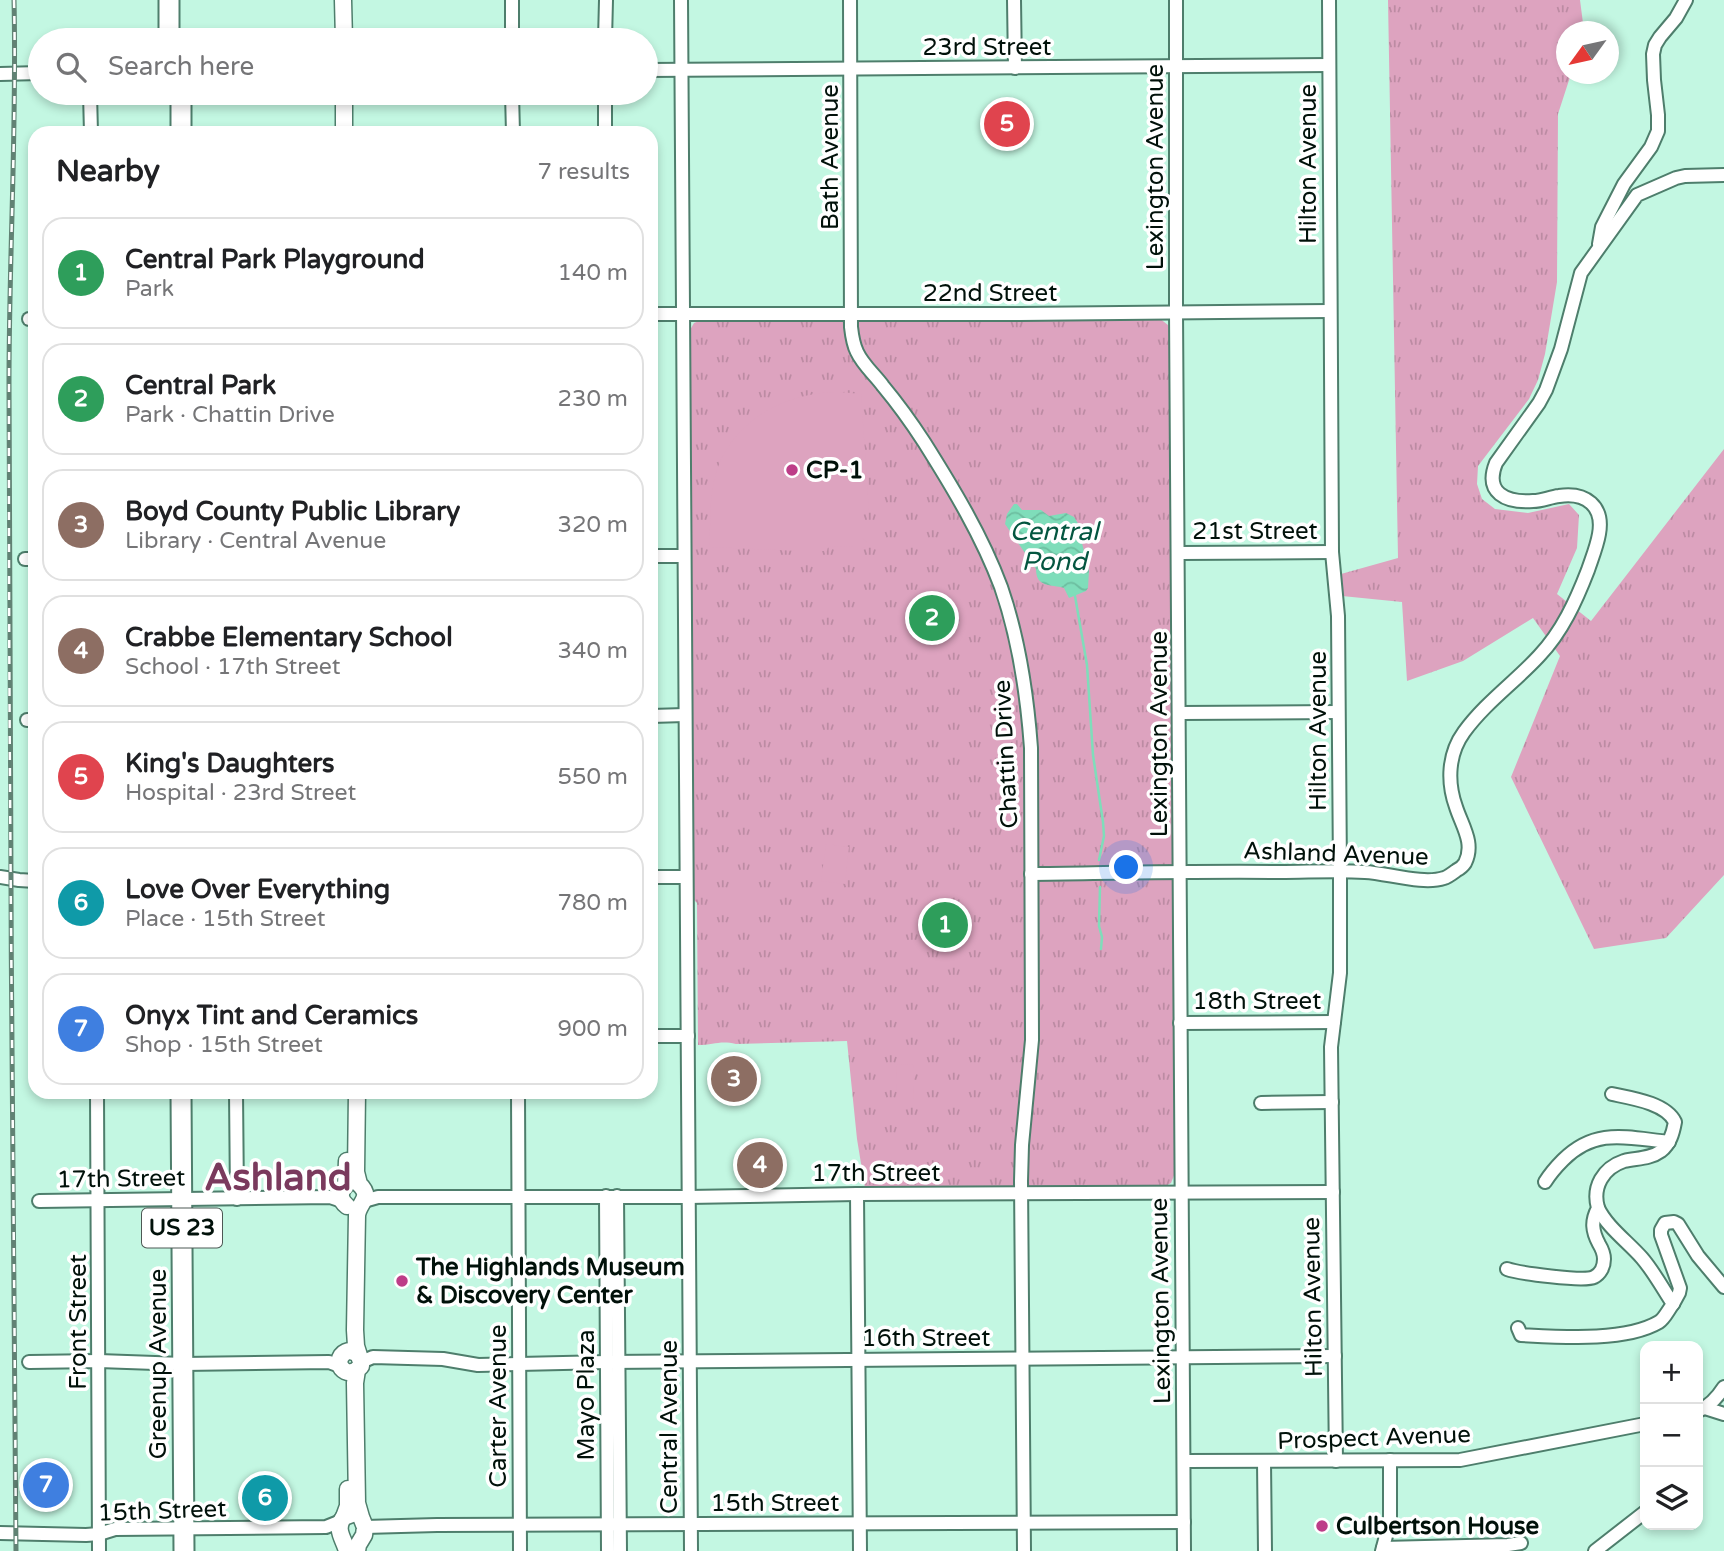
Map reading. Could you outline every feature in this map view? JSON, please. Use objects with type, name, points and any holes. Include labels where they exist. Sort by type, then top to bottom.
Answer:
[{"type":"highway","points":[[169,0],[169,28]]},
{"type":"highway","points":[[180,0],[181,28]]},
{"type":"highway","points":[[170,105],[170,126]]},
{"type":"highway","points":[[181,105],[181,126]]},
{"type":"highway","name":"Greenup Avenue","points":[[181,1099],[184,1551]]},
{"type":"main road","points":[[344,0],[344,28]]},
{"type":"main road","points":[[344,105],[344,126]]},
{"type":"main road","points":[[340,1531],[348,1503],[347,1362],[355,1329],[357,1224],[347,1099]]},
{"type":"main road","points":[[353,1196],[357,1099]]},
{"type":"main road","points":[[347,1362],[355,1383],[356,1478],[361,1533]]},
{"type":"main road","points":[[340,1531],[352,1514],[361,1533]]},
{"type":"main road","points":[[340,1531],[352,1541],[361,1533]]},
{"type":"street","points":[[512,0],[512,28]]},
{"type":"street","points":[[605,28],[606,0]]},
{"type":"street","name":"Central Avenue","points":[[681,0],[691,1551]]},
{"type":"street","name":"Bath Avenue","points":[[850,0],[852,314]]},
{"type":"street","points":[[1014,0],[1015,68]]},
{"type":"street","name":"Lexington Avenue","points":[[1176,0],[1184,1551]]},
{"type":"street","name":"Hilton Avenue","points":[[1329,0],[1332,552],[1338,616],[1340,872],[1340,973],[1331,1047],[1336,1461]]},
{"type":"street","points":[[1599,248],[1607,217],[1624,184],[1651,147],[1658,131],[1653,54],[1660,37],[1676,18],[1686,0]]},
{"type":"street","name":"23rd Street","points":[[658,70],[1329,65]]},
{"type":"street","points":[[0,74],[28,73]]},
{"type":"street","points":[[90,105],[91,126]]},
{"type":"street","points":[[512,105],[513,126]]},
{"type":"street","points":[[605,105],[605,126]]},
{"type":"street","name":"Ashland Avenue","points":[[1031,874],[1366,872],[1430,880],[1444,878],[1464,865],[1469,849],[1468,836],[1455,806],[1451,788],[1451,759],[1456,746],[1480,713],[1548,645],[1576,601],[1600,533],[1600,519],[1588,499],[1575,495],[1559,495],[1524,502],[1505,498],[1493,487],[1496,463],[1546,390],[1561,349],[1581,273],[1637,195],[1676,178],[1724,175]]},
{"type":"street","name":"22nd Street","points":[[658,314],[1330,311]]},
{"type":"street","name":"Chattin Drive","points":[[852,314],[852,336],[856,350],[906,416],[962,505],[985,549],[1006,604],[1022,666],[1031,748],[1032,1040],[1022,1145],[1021,1194],[1024,1551]]},
{"type":"street","name":"21st Street","points":[[1179,553],[1332,552]]},
{"type":"street","points":[[658,556],[684,556]]},
{"type":"street","points":[[1180,713],[1339,712]]},
{"type":"street","points":[[658,716],[685,715]]},
{"type":"street","points":[[0,877],[28,881]]},
{"type":"street","points":[[658,877],[686,877]]},
{"type":"street","name":"18th Street","points":[[1180,1023],[1334,1021]]},
{"type":"street","points":[[658,1036],[688,1036]]},
{"type":"street","points":[[1612,1094],[1644,1101],[1671,1115],[1675,1122],[1669,1142],[1663,1149],[1643,1159],[1615,1165],[1604,1174],[1597,1187],[1596,1196],[1601,1214],[1644,1260],[1672,1304]]},
{"type":"street","name":"Front Street","points":[[97,1099],[99,1551]]},
{"type":"street","points":[[236,1099],[237,1199]]},
{"type":"street","name":"Carter Avenue","points":[[518,1099],[520,1551]]},
{"type":"street","points":[[1261,1103],[1332,1102]]},
{"type":"street","points":[[1545,1182],[1570,1154],[1596,1139],[1610,1136],[1669,1142]]},
{"type":"street","name":"17th Street","points":[[39,1201],[353,1196],[688,1197],[1332,1192]]},
{"type":"street","points":[[857,1194],[860,1551]]},
{"type":"street","name":"Mayo Plaza","points":[[611,1196],[614,1525],[620,1551]]},
{"type":"street","points":[[1507,1269],[1570,1278],[1595,1277],[1603,1267],[1605,1258],[1592,1226],[1598,1208]]},
{"type":"street","points":[[1518,1328],[1521,1335],[1612,1335],[1640,1331],[1660,1321],[1680,1288],[1661,1235],[1665,1223],[1678,1224],[1698,1256],[1724,1287]]},
{"type":"street","name":"16th Street","points":[[347,1362],[371,1357],[443,1359],[478,1365],[1335,1356]]},
{"type":"street","points":[[29,1362],[347,1362]]},
{"type":"street","points":[[1703,1408],[1717,1398],[1724,1387]]},
{"type":"street","points":[[1703,1409],[1724,1414]]},
{"type":"street","name":"Prospect Avenue","points":[[1184,1461],[1460,1460],[1640,1425]]},
{"type":"street","points":[[1390,1460],[1390,1521],[1383,1549],[1521,1543]]},
{"type":"street","points":[[1264,1461],[1265,1551]]},
{"type":"street","points":[[1595,1551],[1640,1516]]},
{"type":"street","name":"15th Street","points":[[361,1533],[520,1525],[1184,1522]]},
{"type":"street","name":"Mayo Plaza","points":[[608,1551],[614,1525]]},
{"type":"street","name":"15th Street","points":[[0,1533],[99,1534],[115,1529],[340,1531]]},
{"type":"green space","points":[[1388,0],[1580,0],[1583,21],[1556,21],[1556,84],[1568,84],[1558,114],[1557,282],[1545,354],[1538,380],[1529,399],[1478,466],[1477,484],[1482,499],[1495,509],[1528,513],[1569,504],[1579,515],[1577,548],[1557,594],[1591,621],[1724,449],[1724,875],[1666,938],[1594,949],[1511,777],[1560,656],[1533,618],[1463,661],[1407,681],[1402,602],[1342,596],[1341,574],[1398,558]]},
{"type":"green space","points":[[1159,318],[1168,325],[1170,338],[1175,1173],[1171,1183],[1164,1187],[865,1188],[847,1041],[698,1045],[697,903],[693,899],[690,330],[694,323],[699,321]]},
{"type":"green space","name":"CP-1","points":[[840,392],[861,394],[869,511],[862,511],[862,538],[868,543],[860,552],[854,546],[828,547],[827,551],[710,547],[715,477],[726,450],[738,434],[751,421],[784,402],[802,396]]},
{"type":"green space","points":[[826,844],[849,847],[845,884],[821,881]]},
{"type":"green space","points":[[719,897],[752,897],[752,912],[719,912]]},
{"type":"green space","points":[[913,1064],[914,1100],[897,1100],[896,1065]]},
{"type":"water","name":"Central Pond","points":[[1014,504],[1022,510],[1041,510],[1049,516],[1066,513],[1074,517],[1079,525],[1089,571],[1086,591],[1069,598],[1064,588],[1041,582],[1036,569],[1005,524],[1007,514]]},
{"type":"waterway","points":[[1075,596],[1087,665],[1093,755],[1103,822],[1104,836],[1099,860]]},
{"type":"waterway","points":[[1100,887],[1101,949]]},
{"type":"railway","points":[[14,0],[9,528],[16,1551]]},
{"type":"place","name":"King's Daughters","points":[[1007,124]]},
{"type":"place","name":"CP-1","points":[[792,470]]},
{"type":"place","name":"Central Park","points":[[932,618]]},
{"type":"place","name":"Central Park Playground","points":[[945,925]]},
{"type":"place","name":"Boyd County Public Library","points":[[734,1079]]},
{"type":"place","name":"Crabbe Elementary School","points":[[760,1165]]},
{"type":"place","name":"The Highlands Museum & Discovery Center","points":[[402,1281]]},
{"type":"place","name":"Onyx Tint and Ceramics","points":[[46,1485]]},
{"type":"place","name":"Love Over Everything","points":[[265,1498]]},
{"type":"place","name":"Culbertson House","points":[[1322,1526]]},
{"type":"district","name":"Ashland","points":[[278,1178]]}]
